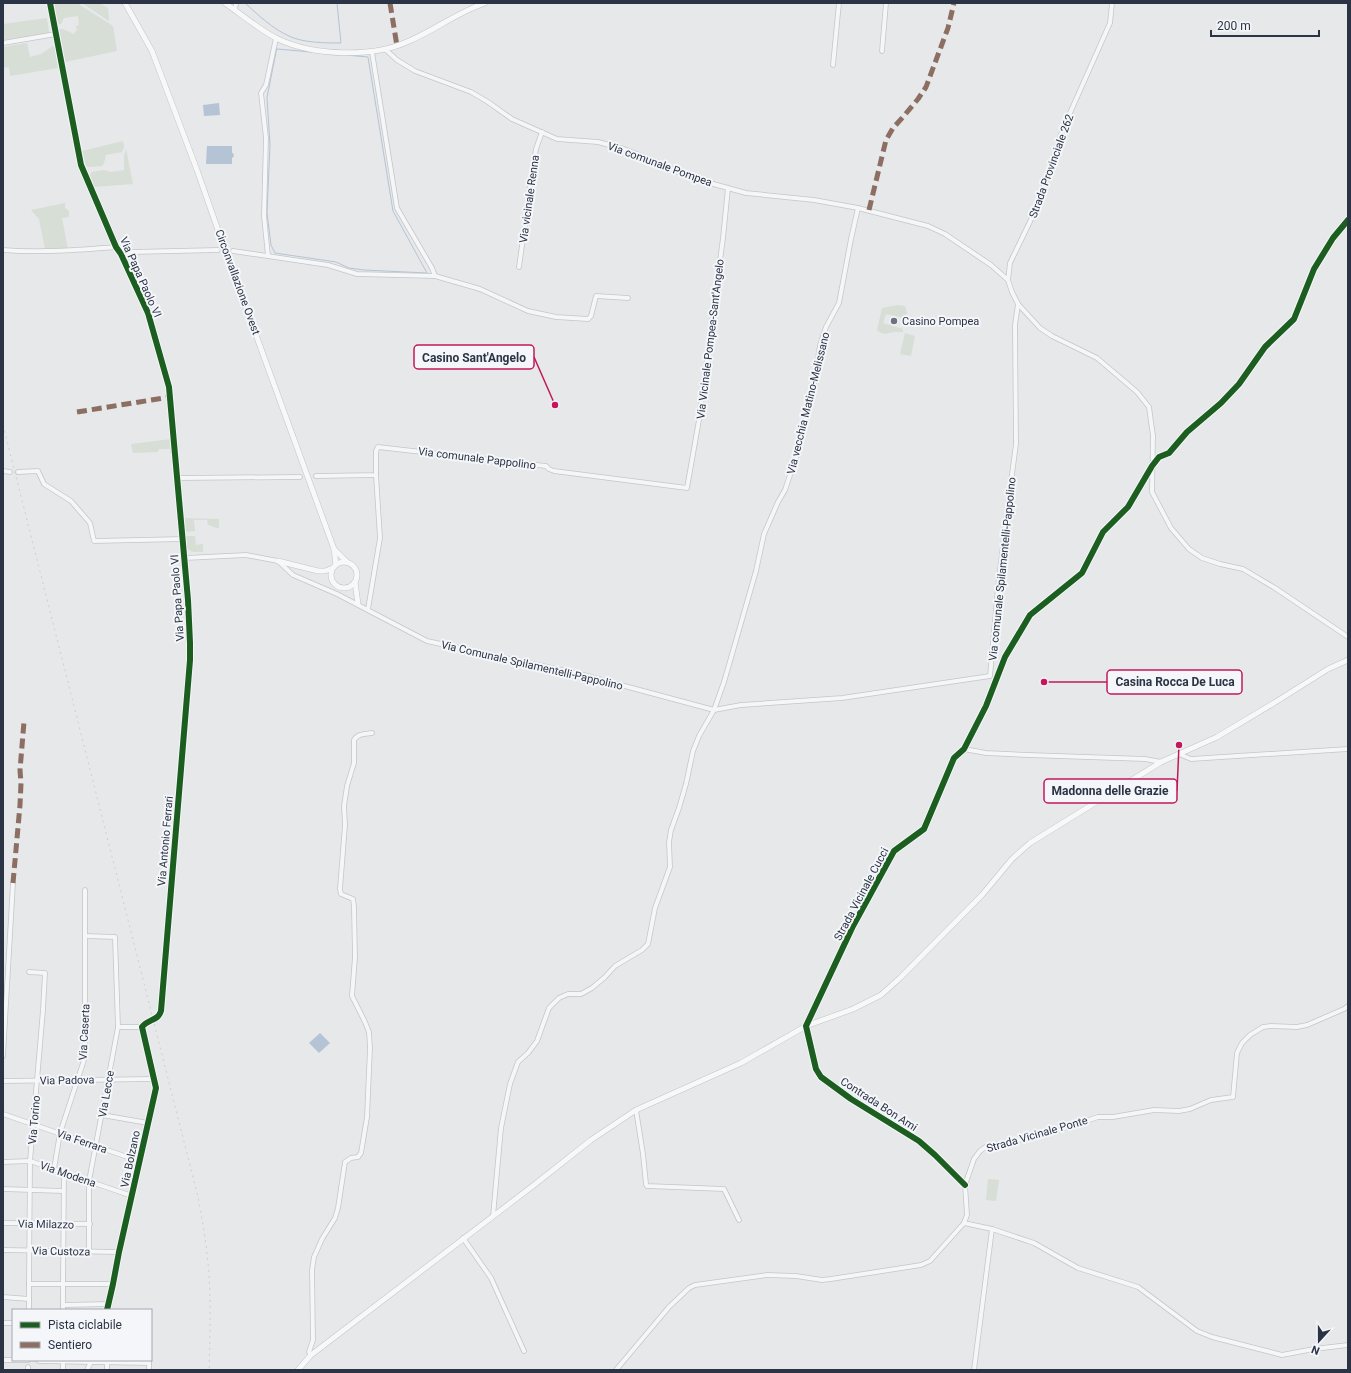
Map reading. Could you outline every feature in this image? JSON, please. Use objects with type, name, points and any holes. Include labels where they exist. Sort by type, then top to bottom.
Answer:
[{"type":"main road","name":"Circonvallazione Ovest","points":[[125,3],[152,51],[192,155],[334,549],[347,562]]},
{"type":"main road","points":[[225,3],[276,38],[310,50],[344,52],[372,52],[386,50],[408,42],[452,18],[485,3]]},
{"type":"main road","points":[[334,549],[335,566],[332,572],[332,577],[336,584],[339,587],[348,587],[355,582]]},
{"type":"main road","points":[[278,562],[318,571],[332,577]]},
{"type":"main road","points":[[318,571],[325,571],[341,562],[351,564],[356,570],[357,574],[355,582],[358,604]]},
{"type":"main road","points":[[348,587],[357,596]]},
{"type":"main road","points":[[298,1370],[310,1355],[591,1140],[636,1110],[741,1063],[806,1026],[853,1008],[881,995],[900,978],[982,895],[1012,859],[1030,843],[1161,762],[1216,737],[1328,669],[1348,660]]},
{"type":"street","name":"Via Papa Paolo VI","points":[[50,3],[81,165],[116,247],[121,254],[148,313],[169,387],[178,478],[182,539],[185,558],[190,660]]},
{"type":"street","points":[[235,10],[236,3]]},
{"type":"street","points":[[833,66],[839,3]]},
{"type":"street","points":[[882,51],[886,3]]},
{"type":"street","name":"Strada Provinciale 262","points":[[1008,280],[1010,263],[1038,205],[1062,131],[1110,23],[1112,3]]},
{"type":"street","points":[[3,43],[56,34]]},
{"type":"street","points":[[268,256],[264,216],[266,138],[261,92],[266,85],[276,38]]},
{"type":"street","name":"Via comunale Pompea","points":[[386,50],[397,60],[415,71],[471,92],[512,119],[557,139],[598,142],[624,149],[662,164],[688,177],[746,193],[814,200],[858,208],[928,226],[945,234],[991,265],[1008,280]]},
{"type":"street","points":[[372,52],[397,208],[436,276]]},
{"type":"street","name":"Via vicinale Renna","points":[[519,266],[533,165],[536,149],[542,132]]},
{"type":"street","name":"Via Vicinale Pompea-Sant'Angelo","points":[[687,488],[699,420],[723,238],[728,188]]},
{"type":"street","name":"Via vecchia Matino-Melissano","points":[[714,710],[742,622],[756,571],[764,534],[785,490],[799,448],[813,391],[820,345],[826,327],[839,303],[858,208]]},
{"type":"street","points":[[1152,466],[1159,457],[1169,453],[1187,432],[1221,403],[1239,384],[1266,347],[1294,319],[1314,269],[1333,238],[1348,220]]},
{"type":"street","points":[[3,250],[58,250],[116,247]]},
{"type":"street","points":[[121,254],[132,252],[218,250]]},
{"type":"street","points":[[233,250],[328,265],[357,274],[436,276],[480,289],[528,311],[556,317],[588,319],[591,316],[596,296],[628,298]]},
{"type":"street","points":[[1008,280],[1018,304],[1040,328],[1052,336],[1097,358],[1132,387],[1148,407],[1153,436],[1152,492],[1171,528],[1189,549],[1202,558],[1243,569],[1275,588],[1348,637]]},
{"type":"street","name":"Via comunale Spilamentelli-Pappolino","points":[[714,710],[741,705],[842,698],[990,676],[998,587],[1016,444],[1015,325],[1018,304]]},
{"type":"street","name":"Via comunale Pappolino","points":[[376,475],[376,451],[378,447],[546,466],[554,471],[687,488]]},
{"type":"street","name":"Strada Vicinale Cucci","points":[[806,1026],[853,926],[894,851],[924,829],[954,758],[964,749],[986,706],[1005,657],[1030,615],[1082,573],[1103,532],[1128,507],[1152,466]]},
{"type":"street","points":[[18,472],[38,471],[44,484],[71,501],[90,523],[94,541],[182,539]]},
{"type":"street","points":[[3,472],[10,472]]},
{"type":"street","points":[[316,476],[376,475],[380,538],[368,609]]},
{"type":"street","points":[[178,478],[300,477]]},
{"type":"street","points":[[185,558],[246,555],[278,562],[293,575],[358,604]]},
{"type":"street","name":"Via Comunale Spilamentelli-Pappolino","points":[[358,604],[427,642],[580,674],[714,710]]},
{"type":"street","name":"Via Antonio Ferrari","points":[[142,1027],[147,1022],[159,1016],[162,1011],[190,660]]},
{"type":"street","points":[[493,1216],[501,1128],[510,1084],[518,1062],[528,1053],[537,1040],[549,1008],[559,998],[568,994],[581,994],[592,988],[615,966],[642,950],[648,944],[656,908],[670,867],[670,830],[679,808],[686,784],[693,751],[699,736],[714,710]]},
{"type":"street","points":[[310,1355],[309,1352],[313,1340],[312,1270],[314,1257],[335,1218],[345,1162],[351,1158],[358,1158],[361,1153],[367,1117],[370,1048],[369,1032],[366,1022],[352,996],[355,957],[353,899],[341,894],[340,889],[345,840],[344,806],[347,786],[354,763],[354,740],[356,736],[372,733]]},
{"type":"street","points":[[964,749],[993,753],[1145,759],[1161,762]]},
{"type":"street","points":[[1179,754],[1192,759],[1348,749]]},
{"type":"street","points":[[3,1056],[13,883]]},
{"type":"street","name":"Via Caserta","points":[[54,1169],[60,1134],[85,1057],[85,890]]},
{"type":"street","name":"Via Lecce","points":[[86,936],[115,937],[118,1027],[89,1181],[89,1252]]},
{"type":"street","name":"Via Torino","points":[[29,972],[45,973],[38,1080],[30,1161],[29,1309]]},
{"type":"street","name":"Strada Vicinale Ponte","points":[[964,1223],[967,1215],[965,1185],[974,1159],[986,1146],[1049,1133],[1098,1116],[1113,1117],[1154,1110],[1179,1111],[1190,1109],[1211,1100],[1233,1097],[1237,1053],[1242,1043],[1257,1029],[1271,1026],[1297,1027],[1307,1025],[1348,1006]]},
{"type":"street","name":"Contrada Bon Ami","points":[[806,1026],[816,1069],[821,1077],[851,1100],[919,1141],[965,1185]]},
{"type":"street","points":[[118,1027],[142,1027]]},
{"type":"street","name":"Via Bolzano","points":[[107,1309],[156,1088],[142,1027]]},
{"type":"street","name":"Via Padova","points":[[3,1081],[154,1079]]},
{"type":"street","points":[[636,1110],[647,1186],[724,1189],[739,1220]]},
{"type":"street","name":"Via Ferrara","points":[[3,1114],[139,1161]]},
{"type":"street","points":[[102,1115],[148,1123]]},
{"type":"street","name":"Via Modena","points":[[3,1162],[30,1161],[132,1196]]},
{"type":"street","points":[[63,1309],[64,1172]]},
{"type":"street","points":[[3,1189],[63,1191]]},
{"type":"street","name":"Via Milazzo","points":[[3,1223],[90,1224]]},
{"type":"street","points":[[616,1370],[669,1307],[689,1288],[695,1285],[767,1275],[796,1276],[822,1280],[925,1264],[938,1253],[964,1223],[992,1229],[1034,1243],[1078,1268],[1138,1287],[1197,1331],[1212,1337],[1282,1355],[1348,1346]]},
{"type":"street","points":[[974,1370],[992,1229]]},
{"type":"street","points":[[463,1238],[491,1278],[524,1350]]},
{"type":"street","name":"Via Custoza","points":[[3,1250],[119,1252]]},
{"type":"street","points":[[29,1284],[114,1284]]},
{"type":"street","points":[[3,1297],[29,1299]]},
{"type":"street","points":[[63,1305],[109,1304]]},
{"type":"street","points":[[3,1360],[28,1364]]},
{"type":"street","points":[[39,1361],[149,1362],[149,1370]]},
{"type":"street","points":[[63,1361],[63,1370]]},
{"type":"street","points":[[87,1370],[91,1361]]},
{"type":"street","points":[[107,1362],[107,1370]]},
{"type":"shaded area","points":[[54,3],[77,3],[113,26],[117,51],[65,62],[59,29],[63,29],[74,34],[77,29],[76,26],[79,25],[78,16],[64,18],[61,24],[59,24]]},
{"type":"shaded area","points":[[82,3],[99,3],[108,8],[109,21]]},
{"type":"shaded area","points":[[47,18],[49,33],[3,40],[3,24]]},
{"type":"shaded area","points":[[27,43],[30,57],[41,54],[53,46],[55,47],[58,68],[10,76],[9,67],[3,68],[3,47]]},
{"type":"shaded area","points":[[123,141],[124,147],[122,152],[106,155],[102,166],[86,166],[82,151]]},
{"type":"shaded area","points":[[126,149],[133,184],[93,187],[90,175],[92,172],[104,170],[111,172],[124,170],[124,157]]},
{"type":"shaded area","points":[[65,203],[65,208],[69,211],[69,217],[62,218],[68,249],[45,249],[39,219],[31,210]]},
{"type":"shaded area","points":[[898,305],[905,306],[907,313],[904,318],[886,314],[883,323],[903,329],[903,332],[884,334],[877,330],[882,308]]},
{"type":"shaded area","points":[[905,333],[915,336],[911,356],[900,354]]},
{"type":"shaded area","points":[[171,439],[172,453],[170,454],[170,449],[159,449],[158,452],[133,453],[131,444]]},
{"type":"shaded area","points":[[184,518],[219,519],[219,528],[208,525],[207,520],[194,520],[195,531],[185,532]]},
{"type":"shaded area","points":[[185,536],[195,536],[196,545],[203,544],[203,552],[193,552],[186,548]]},
{"type":"shaded area","points":[[988,1179],[999,1180],[996,1201],[986,1200]]},
{"type":"water","points":[[219,103],[220,115],[204,116],[203,105]]},
{"type":"water","points":[[207,146],[232,146],[232,153],[234,156],[232,158],[232,164],[206,164]]},
{"type":"water","points":[[320,1033],[330,1043],[319,1053],[309,1043]]},
{"type":"waterway","points":[[245,3],[271,26],[289,36],[322,43],[341,43],[337,3]]},
{"type":"waterway","points":[[277,49],[368,57],[393,211],[427,273],[364,270],[349,268],[336,262],[275,253],[271,245],[267,213],[270,145],[267,98],[277,49]]},
{"type":"railway","points":[[3,425],[198,1197],[205,1236],[209,1274],[209,1370]]},
{"type":"marked path","points":[[390,3],[397,46]]},
{"type":"marked path","points":[[869,210],[886,140],[893,128],[918,99],[926,87],[948,28],[954,3]]},
{"type":"marked path","points":[[77,412],[170,397]]},
{"type":"marked path","points":[[13,883],[20,805],[20,770],[24,722]]},
{"type":"cycle path","points":[[50,3],[81,165],[116,247],[121,254],[148,313],[169,387],[188,600],[190,643],[190,660],[161,1011],[158,1017],[144,1024],[142,1027],[156,1088],[107,1309]]},
{"type":"cycle path","points":[[965,1185],[919,1141],[851,1099],[821,1077],[816,1069],[806,1026],[853,926],[894,851],[924,829],[954,758],[964,749],[986,706],[1005,657],[1030,615],[1082,573],[1103,532],[1128,507],[1152,466],[1159,457],[1169,453],[1187,432],[1221,403],[1239,384],[1265,347],[1294,319],[1314,269],[1333,238],[1348,220]]},
{"type":"place","name":"Casino Pompea","points":[[894,321]]},
{"type":"place","name":"Casino Sant'Angelo","points":[[555,405]]},
{"type":"place","name":"Casina Rocca De Luca","points":[[1044,682]]},
{"type":"place","name":"Madonna delle Grazie","points":[[1179,745]]}]
